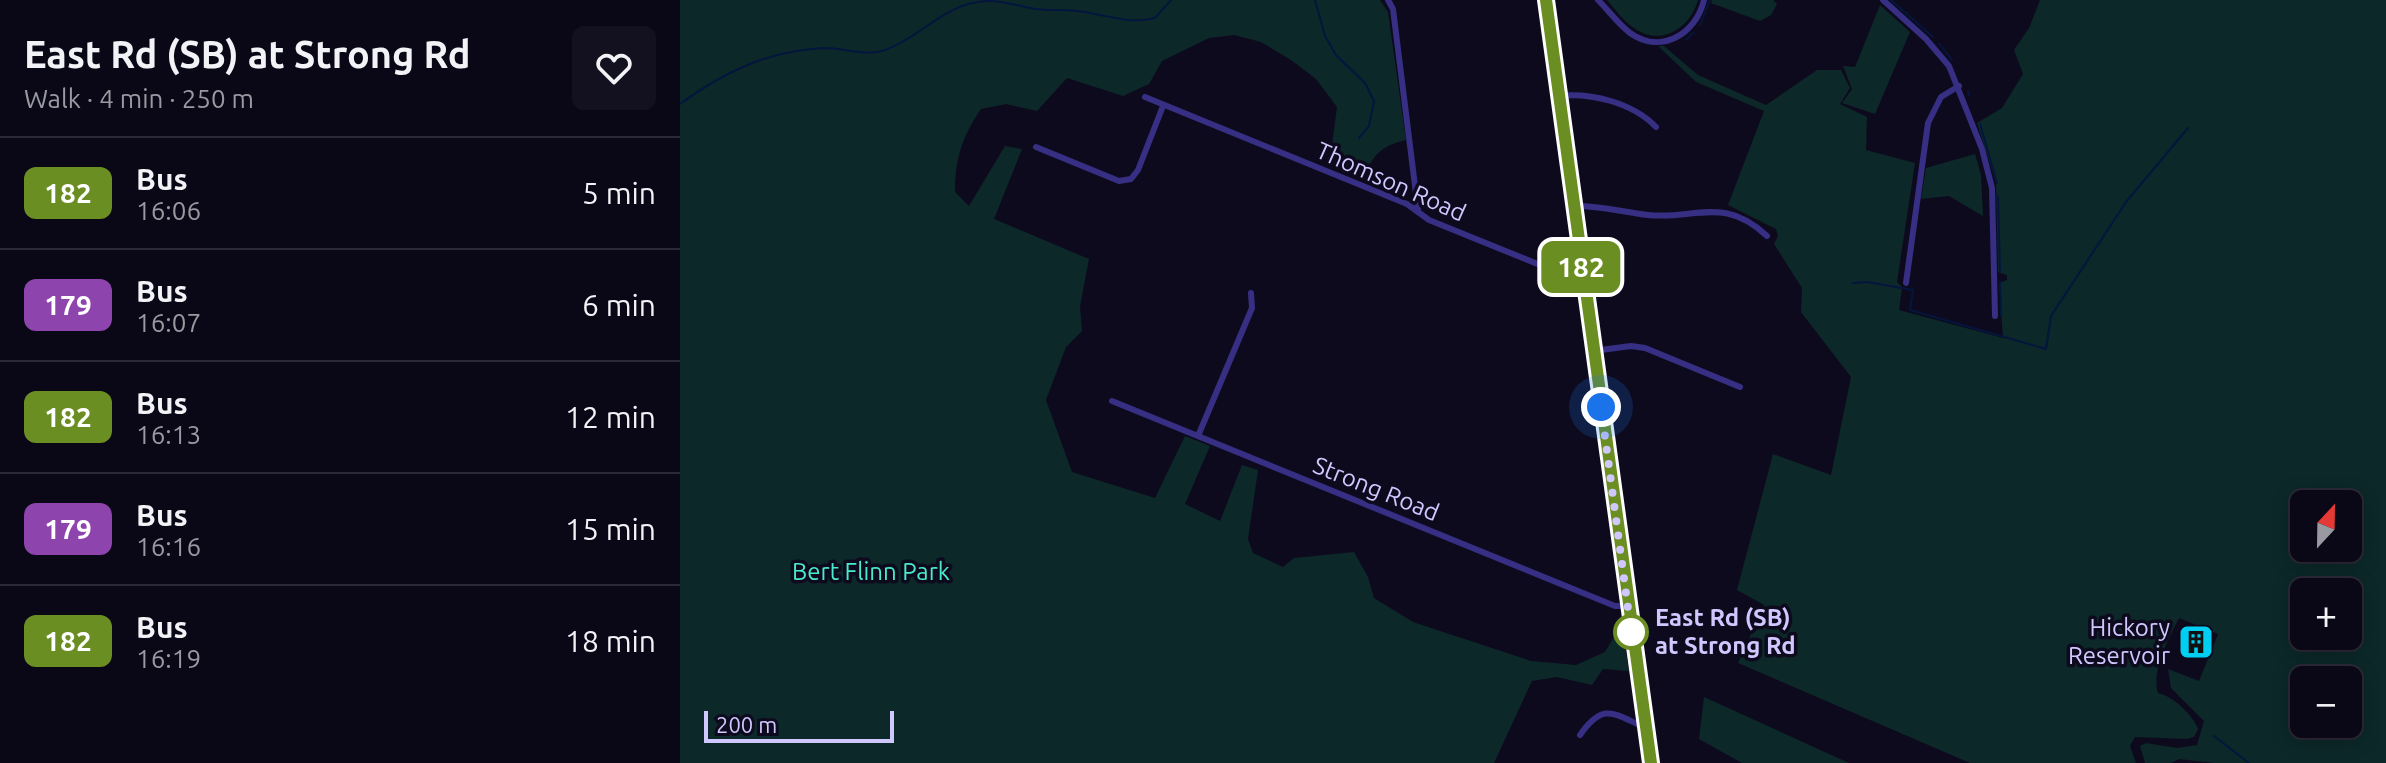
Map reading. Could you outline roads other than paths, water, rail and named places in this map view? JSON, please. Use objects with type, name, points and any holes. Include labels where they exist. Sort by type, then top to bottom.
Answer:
[{"type":"main road","points":[[1546,0],[1580,267],[1651,763]]},
{"type":"street","points":[[1388,0],[1393,9],[1418,210]]},
{"type":"street","points":[[1598,0],[1629,32],[1657,42],[1679,37],[1690,29],[1698,19],[1704,0]]},
{"type":"street","points":[[1883,0],[1936,49],[1959,86],[1989,173],[1995,316]]},
{"type":"street","points":[[1906,283],[1928,123],[1936,103],[1959,86]]},
{"type":"street","points":[[1558,96],[1590,94],[1646,117],[1656,127]]},
{"type":"street","name":"Thomson Road","points":[[1145,97],[1418,210],[1429,220],[1545,267],[1580,267]]},
{"type":"street","points":[[1036,147],[1119,181],[1131,179],[1138,170],[1163,106]]},
{"type":"street","points":[[1572,206],[1661,216],[1714,210],[1757,226],[1767,236]]},
{"type":"street","points":[[1198,436],[1252,308],[1251,293]]},
{"type":"street","points":[[1593,351],[1631,346],[1645,348],[1740,387]]},
{"type":"street","name":"Strong Road","points":[[1112,401],[1615,606],[1627,606]]},
{"type":"street","points":[[1580,735],[1592,718],[1600,713],[1610,712],[1646,728]]},
{"type":"waterway","points":[[680,104],[713,82],[766,58],[825,48],[862,52],[885,50],[959,7],[973,3],[1000,2],[1035,9],[1138,20],[1155,18],[1171,0]]},
{"type":"waterway","points":[[1315,0],[1325,36],[1336,55],[1365,83],[1374,101],[1369,126],[1359,138]]},
{"type":"waterway","points":[[1700,25],[1710,0]]},
{"type":"waterway","points":[[1891,0],[1933,37]]},
{"type":"waterway","points":[[1686,40],[1694,32]]},
{"type":"waterway","points":[[1939,43],[1952,60]]},
{"type":"waterway","points":[[1968,91],[1969,95]]},
{"type":"waterway","points":[[1980,124],[1997,183]]},
{"type":"waterway","points":[[1853,283],[1867,282],[1913,290],[1910,310],[2046,349],[2051,316],[2126,202],[2188,128]]},
{"type":"waterway","points":[[1998,196],[2000,271]]},
{"type":"waterway","points":[[2000,282],[2001,316]]},
{"type":"waterway","points":[[2214,736],[2249,763]]},
{"type":"place","name":"East Rd (SB) at Strong Rd","points":[[1631,632]]},
{"type":"place","name":"Hickory Reservoir","points":[[2196,642]]},
{"type":"park label","name":"Bert Flinn Park","points":[[871,572]]}]
